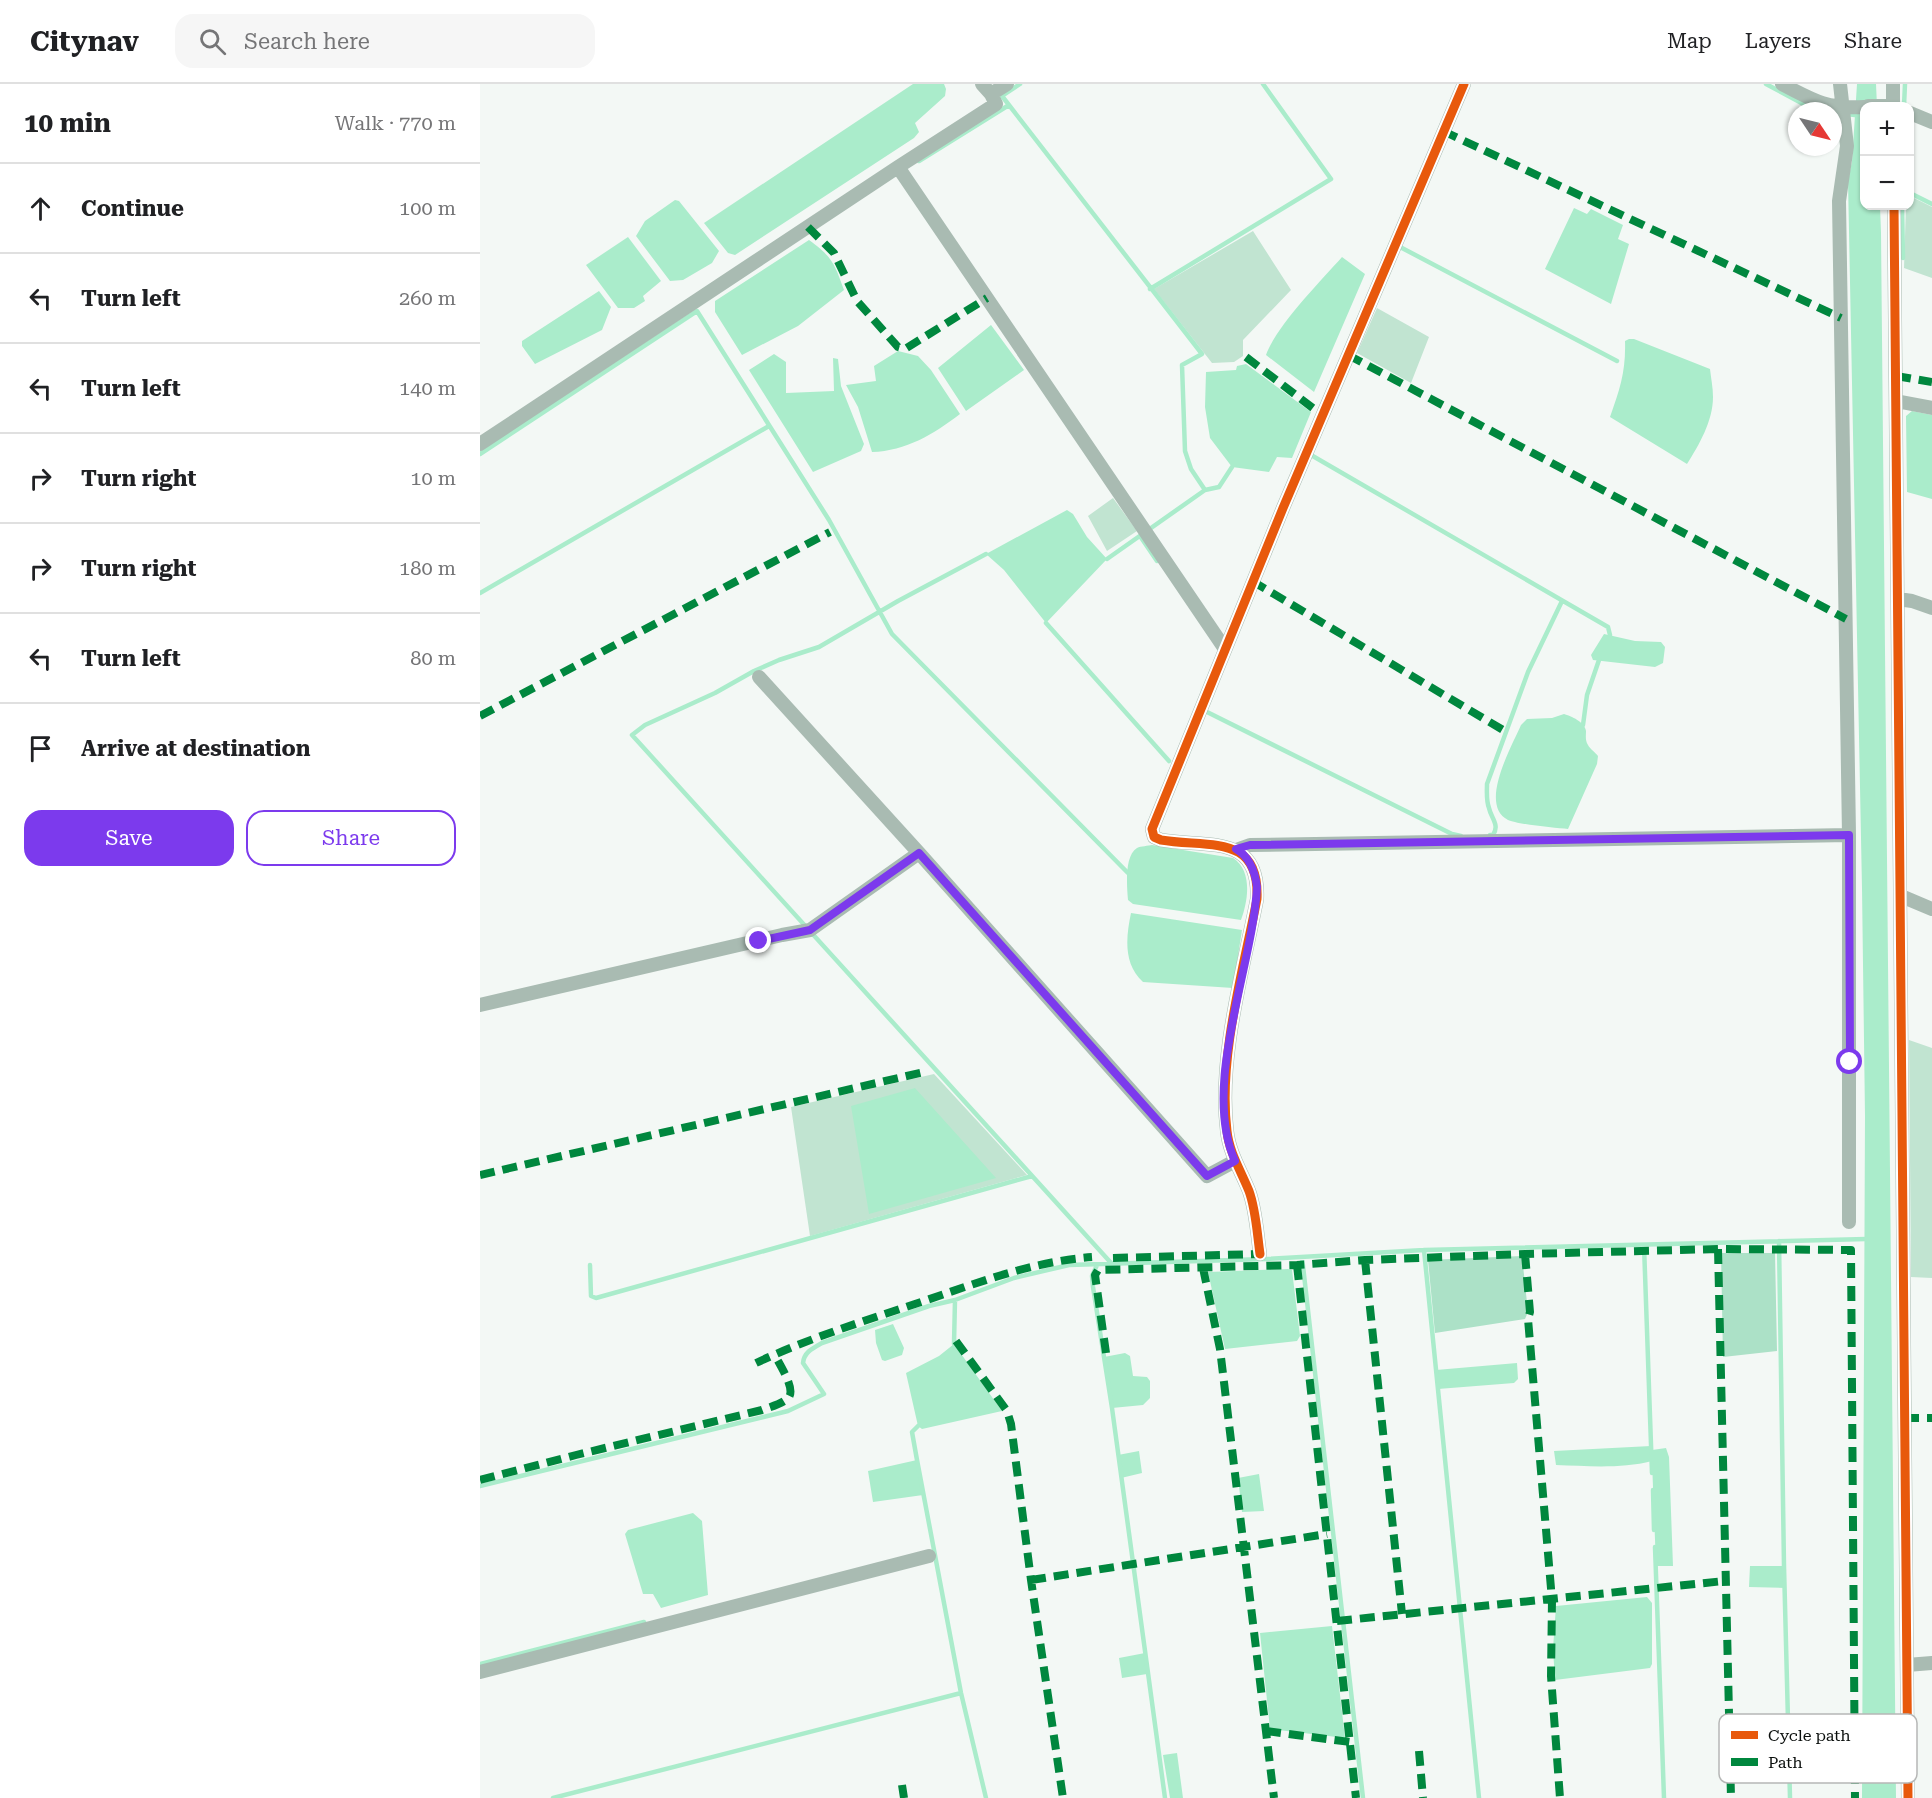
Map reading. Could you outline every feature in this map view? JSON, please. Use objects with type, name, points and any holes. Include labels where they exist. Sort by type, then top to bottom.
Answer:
[{"type":"street","points":[[480,444],[996,104],[987,89],[1007,84]]},
{"type":"street","points":[[1464,84],[1225,649],[1153,824],[1154,837],[1161,840],[1236,849],[1250,845],[1849,835]]},
{"type":"street","points":[[1782,84],[1813,100],[1846,108],[1860,107]]},
{"type":"street","points":[[1840,84],[1846,108],[1847,146],[1839,201],[1849,835],[1849,1222]]},
{"type":"street","points":[[1892,102],[1893,84]]},
{"type":"street","points":[[1914,115],[1932,122]]},
{"type":"street","points":[[898,167],[1225,649]]},
{"type":"street","points":[[1894,210],[1907,1714]]},
{"type":"street","points":[[1896,401],[1932,408]]},
{"type":"street","points":[[1898,599],[1932,608]]},
{"type":"street","points":[[759,677],[1207,1176],[1235,1161]]},
{"type":"street","points":[[1236,849],[1247,857],[1256,875],[1257,887],[1229,1044],[1225,1108],[1227,1134],[1235,1161],[1250,1192],[1260,1254]]},
{"type":"street","points":[[480,1005],[800,933],[819,924],[919,853]]},
{"type":"street","points":[[1901,896],[1932,909]]},
{"type":"street","points":[[480,1672],[929,1556]]},
{"type":"street","points":[[1907,1665],[1932,1663]]},
{"type":"street","points":[[1908,1783],[1908,1798]]},
{"type":"shaded area","points":[[913,84],[944,84],[946,89],[945,96],[915,123],[919,132],[914,138],[735,255],[728,253],[704,223]]},
{"type":"shaded area","points":[[1857,84],[1876,84],[1877,102],[1860,102],[1860,210],[1880,210],[1881,233],[1895,1714],[1862,1714],[1865,1116],[1848,181],[1852,161]]},
{"type":"shaded area","points":[[1914,198],[1932,207],[1932,278],[1904,268],[1906,210],[1914,210]]},
{"type":"shaded area","points":[[675,200],[679,201],[719,251],[712,263],[683,280],[670,281],[636,236],[645,221]]},
{"type":"shaded area","points":[[1574,208],[1587,214],[1591,209],[1623,225],[1618,239],[1629,244],[1611,304],[1545,269]]},
{"type":"shaded area","points":[[1253,231],[1291,290],[1243,340],[1243,356],[1234,362],[1212,363],[1154,289]]},
{"type":"shaded area","points":[[628,237],[661,281],[643,296],[645,301],[634,308],[618,308],[586,265]]},
{"type":"shaded area","points":[[809,240],[831,261],[844,290],[798,326],[742,355],[715,312],[715,301]]},
{"type":"shaded area","points":[[1342,257],[1365,274],[1314,392],[1266,355],[1289,317]]},
{"type":"shaded area","points":[[599,291],[611,307],[602,330],[535,364],[522,346],[522,341]]},
{"type":"shaded area","points":[[1377,308],[1429,337],[1411,383],[1357,353]]},
{"type":"shaded area","points":[[991,325],[1024,370],[966,411],[938,368]]},
{"type":"shaded area","points":[[1629,339],[1710,369],[1713,397],[1711,415],[1687,464],[1610,417],[1622,380],[1625,341]]},
{"type":"shaded area","points":[[898,351],[918,356],[931,370],[960,414],[908,445],[872,452],[858,407],[846,385],[876,381],[874,366]]},
{"type":"shaded area","points":[[774,354],[786,362],[786,393],[834,391],[833,358],[838,359],[841,386],[864,444],[861,451],[813,472],[749,370]]},
{"type":"shaded area","points":[[1246,364],[1311,412],[1292,458],[1277,457],[1269,472],[1232,467],[1210,438],[1205,407],[1206,372],[1236,370],[1237,366]]},
{"type":"shaded area","points":[[1912,411],[1932,415],[1932,499],[1907,492],[1906,416]]},
{"type":"shaded area","points":[[1113,498],[1137,531],[1107,551],[1088,516]]},
{"type":"shaded area","points":[[1067,510],[1073,514],[1087,537],[1107,559],[1046,623],[1004,570],[986,554]]},
{"type":"shaded area","points":[[1604,634],[1635,641],[1661,642],[1665,647],[1663,663],[1655,667],[1593,660],[1591,655]]},
{"type":"shaded area","points":[[1564,714],[1583,725],[1587,743],[1598,756],[1597,764],[1568,829],[1508,820],[1500,812],[1496,802],[1497,789],[1505,760],[1521,725],[1527,719],[1552,718]]},
{"type":"shaded area","points":[[1152,845],[1233,858],[1244,870],[1246,878],[1246,904],[1241,920],[1133,904],[1128,900],[1127,872],[1130,858],[1137,848]]},
{"type":"shaded area","points":[[1131,913],[1242,930],[1233,988],[1143,982],[1129,959],[1127,941]]},
{"type":"shaded area","points":[[1909,1040],[1932,1048],[1932,1278],[1911,1277]]},
{"type":"shaded area","points":[[934,1074],[1027,1175],[810,1236],[791,1107]]},
{"type":"shaded area","points":[[915,1088],[996,1178],[869,1214],[851,1106]]},
{"type":"shaded area","points":[[1721,1253],[1775,1253],[1777,1351],[1723,1357]]},
{"type":"shaded area","points":[[1522,1256],[1528,1312],[1525,1319],[1435,1333],[1428,1260]]},
{"type":"shaded area","points":[[1292,1270],[1300,1336],[1297,1341],[1225,1349],[1208,1272]]},
{"type":"shaded area","points":[[893,1324],[904,1348],[902,1355],[885,1361],[882,1360],[876,1343],[875,1330]]},
{"type":"shaded area","points":[[954,1344],[1002,1411],[922,1429],[918,1426],[906,1373],[939,1356]]},
{"type":"shaded area","points":[[1125,1353],[1130,1356],[1133,1376],[1147,1377],[1150,1381],[1150,1398],[1143,1405],[1112,1408],[1104,1357]]},
{"type":"shaded area","points":[[1517,1363],[1518,1379],[1514,1383],[1438,1389],[1436,1370]]},
{"type":"shaded area","points":[[1651,1446],[1652,1450],[1666,1448],[1669,1457],[1673,1566],[1656,1566],[1652,1461],[1616,1466],[1556,1465],[1554,1451]]},
{"type":"shaded area","points":[[1139,1451],[1142,1473],[1121,1478],[1118,1455]]},
{"type":"shaded area","points":[[917,1460],[923,1495],[873,1502],[868,1471]]},
{"type":"shaded area","points":[[1259,1474],[1264,1511],[1242,1512],[1238,1478]]},
{"type":"shaded area","points":[[693,1513],[702,1521],[708,1595],[661,1608],[653,1594],[643,1594],[625,1534],[628,1530]]},
{"type":"shaded area","points":[[1750,1566],[1784,1566],[1785,1588],[1749,1587]]},
{"type":"shaded area","points":[[1647,1597],[1652,1603],[1652,1664],[1650,1668],[1555,1680],[1553,1649],[1556,1606]]},
{"type":"shaded area","points":[[1332,1626],[1345,1738],[1270,1729],[1260,1633]]},
{"type":"shaded area","points":[[1145,1653],[1147,1674],[1122,1678],[1119,1658]]},
{"type":"shaded area","points":[[1177,1753],[1183,1798],[1170,1798],[1163,1755]]},
{"type":"shaded area","points":[[1862,1783],[1896,1783],[1896,1798],[1862,1798]]},
{"type":"waterway","points":[[1020,84],[1002,96],[1202,354],[1182,365],[1185,451],[1191,469],[1205,490]]},
{"type":"waterway","points":[[1150,289],[1331,179],[1263,84]]},
{"type":"waterway","points":[[1766,84],[1800,102]]},
{"type":"waterway","points":[[1904,102],[1905,84]]},
{"type":"waterway","points":[[919,161],[1009,105]]},
{"type":"waterway","points":[[1845,114],[1855,115]]},
{"type":"waterway","points":[[1914,195],[1932,204]]},
{"type":"waterway","points":[[1902,210],[1903,258]]},
{"type":"waterway","points":[[1402,248],[1617,361]]},
{"type":"waterway","points":[[480,454],[697,311],[829,520],[892,634],[1128,873]]},
{"type":"waterway","points":[[480,593],[769,426]]},
{"type":"waterway","points":[[1311,455],[1608,627],[1610,635]]},
{"type":"waterway","points":[[1107,559],[1205,490],[1219,487],[1232,467]]},
{"type":"waterway","points":[[1140,536],[1157,561]]},
{"type":"waterway","points":[[986,554],[819,647],[754,671],[715,693],[645,725],[632,735],[1112,1264]]},
{"type":"waterway","points":[[1490,835],[1493,835],[1496,828],[1487,802],[1487,784],[1528,672],[1562,601]]},
{"type":"waterway","points":[[1046,623],[1169,761]]},
{"type":"waterway","points":[[1583,725],[1587,695],[1599,660]]},
{"type":"waterway","points":[[1207,712],[1452,834],[1461,836]]},
{"type":"waterway","points":[[590,1265],[591,1296],[596,1298],[1032,1176]]},
{"type":"waterway","points":[[480,1486],[788,1411],[824,1394],[803,1363],[807,1353],[822,1343],[929,1306],[955,1300],[1014,1278],[1069,1265],[1266,1259],[1424,1250],[1866,1239]]},
{"type":"waterway","points":[[1779,1241],[1788,1714]]},
{"type":"waterway","points":[[1644,1245],[1652,1473]]},
{"type":"waterway","points":[[1424,1250],[1479,1798]]},
{"type":"waterway","points":[[1302,1257],[1363,1798]]},
{"type":"waterway","points":[[1097,1265],[1092,1276],[1093,1287],[1112,1408],[1165,1798]]},
{"type":"waterway","points":[[954,1344],[955,1300]]},
{"type":"waterway","points":[[918,1426],[912,1432],[917,1460],[961,1693],[986,1798]]},
{"type":"waterway","points":[[1653,1490],[1654,1530]]},
{"type":"waterway","points":[[1655,1547],[1664,1798]]},
{"type":"waterway","points":[[480,1664],[644,1622]]},
{"type":"waterway","points":[[553,1798],[961,1693]]},
{"type":"waterway","points":[[1790,1783],[1790,1798]]},
{"type":"marked path","points":[[1443,131],[1841,318]]},
{"type":"marked path","points":[[808,227],[834,253],[857,301],[898,347],[905,349],[987,298]]},
{"type":"marked path","points":[[1348,355],[1846,619]]},
{"type":"marked path","points":[[1246,357],[1322,415]]},
{"type":"marked path","points":[[1896,376],[1932,382]]},
{"type":"marked path","points":[[480,716],[830,532]]},
{"type":"marked path","points":[[1252,581],[1503,730]]},
{"type":"marked path","points":[[480,1175],[924,1072]]},
{"type":"marked path","points":[[1718,1249],[1729,1714]]},
{"type":"marked path","points":[[1106,1353],[1095,1275],[1098,1270],[1297,1265],[1525,1254],[1718,1249],[1851,1250],[1854,1714]]},
{"type":"marked path","points":[[1113,1258],[1260,1254]]},
{"type":"marked path","points":[[1525,1254],[1530,1312],[1528,1319],[1552,1600],[1551,1676],[1560,1798]]},
{"type":"marked path","points":[[756,1363],[834,1331],[981,1282],[1046,1264],[1092,1257]]},
{"type":"marked path","points":[[1365,1260],[1402,1614]]},
{"type":"marked path","points":[[1297,1265],[1356,1798]]},
{"type":"marked path","points":[[1203,1268],[1220,1349],[1274,1798]]},
{"type":"marked path","points":[[956,1341],[1007,1411],[1011,1424],[1063,1798]]},
{"type":"marked path","points":[[480,1480],[776,1405],[788,1398],[790,1389],[775,1355]]},
{"type":"marked path","points":[[1904,1418],[1932,1418]]},
{"type":"marked path","points":[[1031,1580],[1327,1534]]},
{"type":"marked path","points":[[1337,1621],[1724,1581]]},
{"type":"marked path","points":[[1266,1731],[1350,1742]]},
{"type":"marked path","points":[[1419,1751],[1423,1798]]},
{"type":"marked path","points":[[1731,1783],[1731,1798]]},
{"type":"marked path","points":[[1855,1783],[1855,1798]]},
{"type":"marked path","points":[[902,1785],[904,1798]]},
{"type":"cycle path","points":[[1260,1254],[1251,1198],[1228,1139],[1225,1103],[1229,1044],[1257,899],[1256,878],[1250,863],[1240,853],[1213,845],[1161,840],[1154,837],[1152,829],[1283,508],[1464,84]]},
{"type":"cycle path","points":[[1894,210],[1907,1714]]},
{"type":"cycle path","points":[[1908,1783],[1908,1798]]},
{"type":"route","points":[[759,941],[810,930],[919,853],[1207,1176],[1235,1161],[1227,1134],[1226,1075],[1229,1044],[1257,899],[1256,875],[1247,857],[1236,849],[1250,845],[1849,835],[1850,1062]]}]
